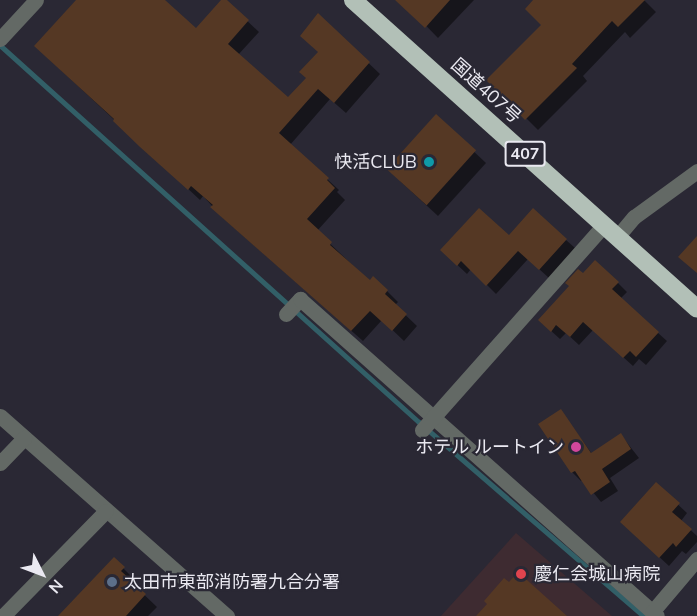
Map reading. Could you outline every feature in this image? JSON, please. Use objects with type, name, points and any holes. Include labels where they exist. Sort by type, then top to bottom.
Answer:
[{"type":"highway","name":"国道407号","points":[[353,0],[697,309]]},
{"type":"street","points":[[1,38],[36,0]]},
{"type":"street","points":[[429,423],[611,231],[697,171]]},
{"type":"street","points":[[291,309],[300,299],[429,423],[655,614],[697,559]]},
{"type":"street","points":[[0,416],[227,616]]},
{"type":"street","points":[[0,463],[24,438]]},
{"type":"street","points":[[3,616],[106,511]]},
{"type":"shaded area","name":"慶仁会城山病院","points":[[516,533],[612,616],[441,616]]},
{"type":"building","points":[[76,0],[165,0],[196,28],[221,0],[227,0],[249,20],[228,44],[288,97],[306,78],[299,72],[318,52],[300,36],[318,13],[370,62],[334,103],[318,89],[279,133],[329,178],[327,180],[335,188],[307,219],[332,242],[330,245],[370,280],[373,276],[388,290],[385,294],[407,314],[392,331],[370,311],[351,331],[210,207],[213,205],[191,186],[188,190],[140,147],[113,121],[114,119],[34,46]]},
{"type":"building","points":[[395,0],[450,0],[425,28]]},
{"type":"building","points":[[533,0],[645,0],[618,27],[612,21],[572,64],[577,68],[525,120],[486,80],[541,25],[525,9]]},
{"type":"building","name":"快活CLUB","points":[[436,114],[476,150],[427,205],[386,169]]},
{"type":"building","points":[[479,208],[509,235],[533,208],[567,239],[539,270],[518,251],[486,286],[461,261],[457,266],[440,250]]},
{"type":"building","points":[[697,236],[697,273],[678,257]]},
{"type":"building","points":[[595,260],[619,282],[612,289],[659,332],[636,357],[630,351],[623,358],[583,322],[570,337],[556,325],[551,332],[538,320],[569,286],[565,283],[578,269],[583,273]]},
{"type":"building","points":[[561,409],[591,453],[621,433],[631,449],[602,469],[610,482],[591,495],[575,471],[571,473],[538,424]]},
{"type":"building","points":[[656,482],[680,503],[672,512],[692,529],[676,547],[673,543],[659,558],[620,522]]},
{"type":"building","name":"太田市東部消防署九合分署","points":[[114,557],[125,567],[121,571],[146,594],[126,616],[58,616]]},
{"type":"building","points":[[518,572],[567,616],[476,616],[487,604],[484,601],[504,578],[509,582]]},
{"type":"waterway","points":[[0,45],[419,422],[644,616]]},
{"type":"place","name":"快活CLUB","points":[[429,162]]},
{"type":"place","name":"ホテル ルートイン","points":[[576,447]]},
{"type":"place","name":"慶仁会城山病院","points":[[521,574]]},
{"type":"place","name":"太田市東部消防署九合分署","points":[[112,582]]}]
